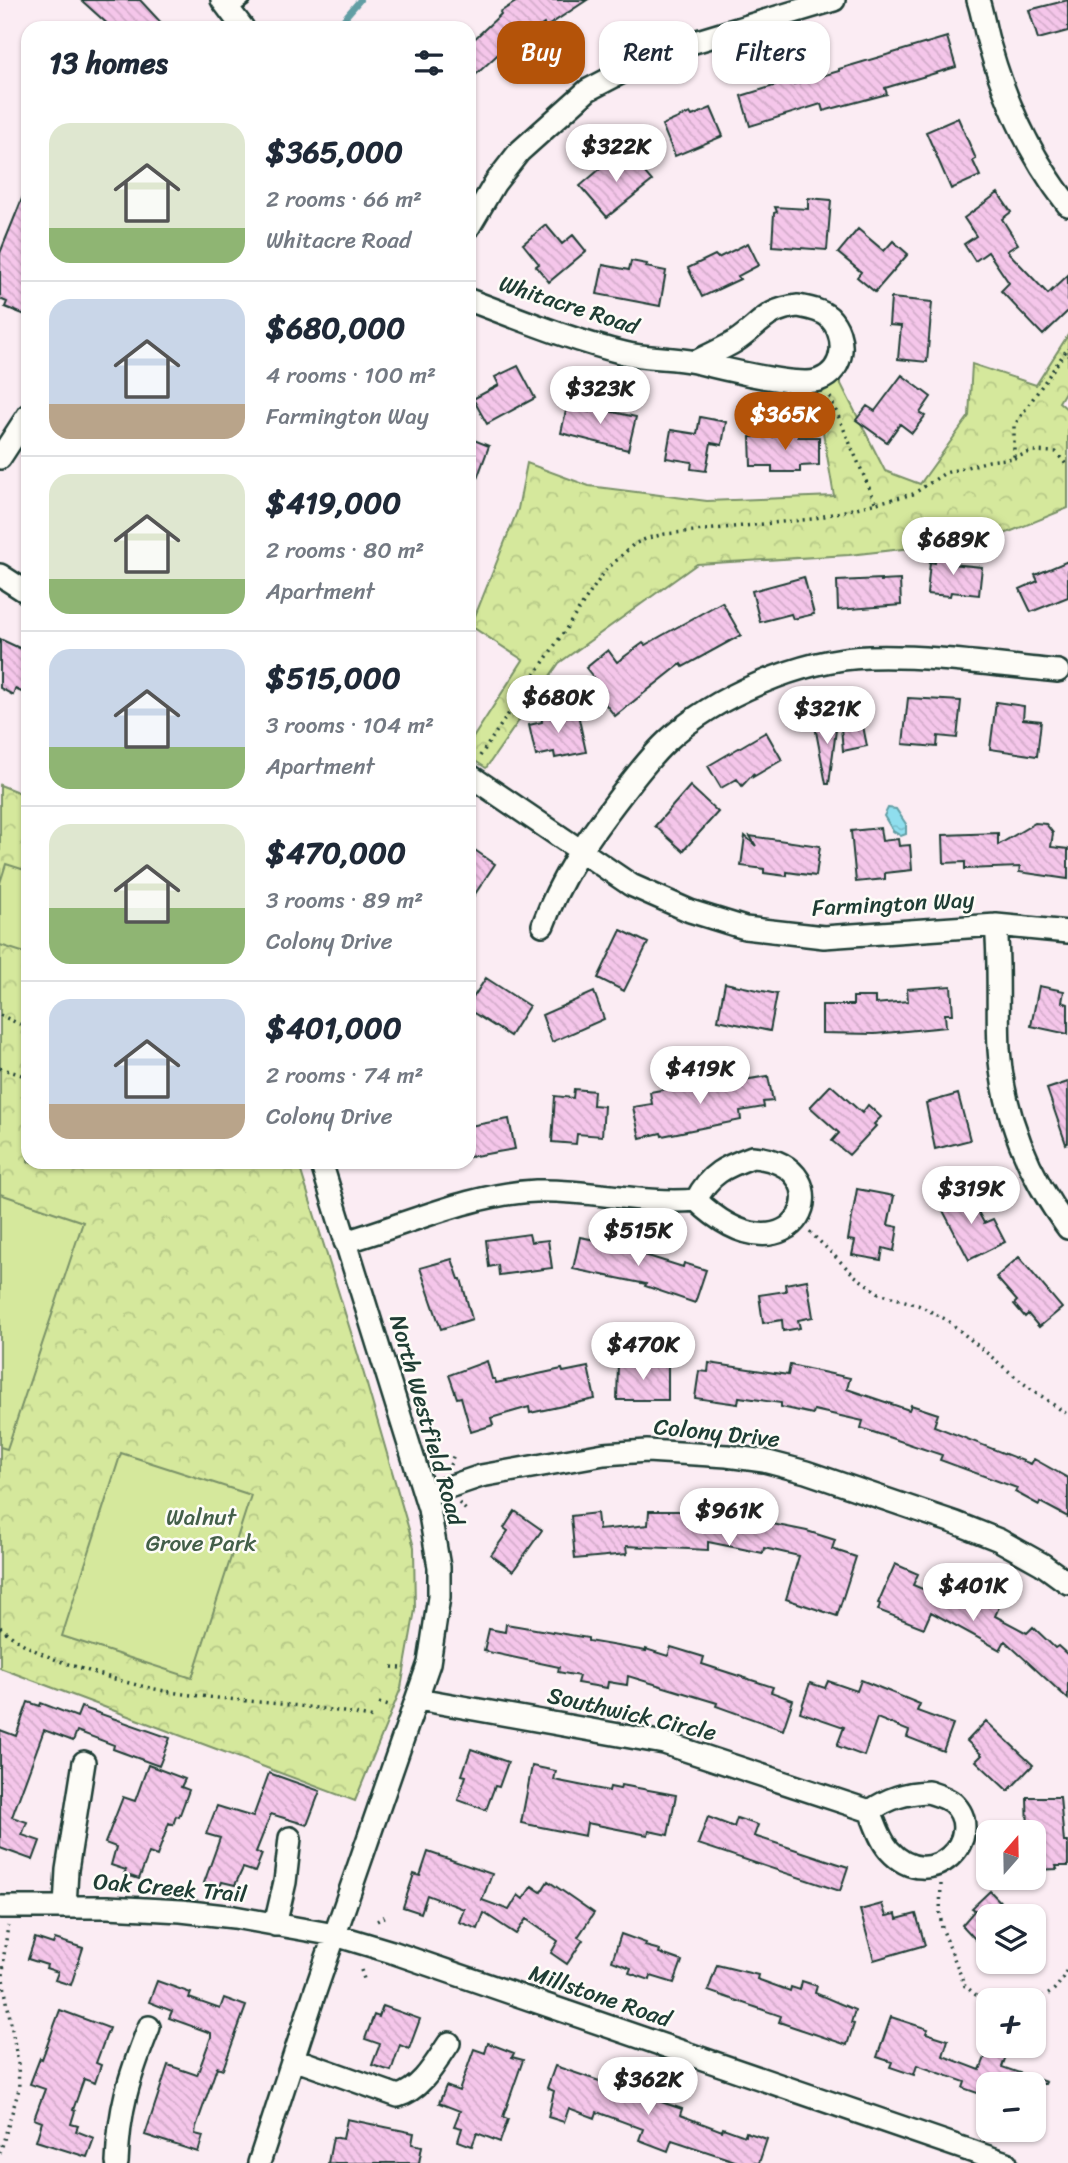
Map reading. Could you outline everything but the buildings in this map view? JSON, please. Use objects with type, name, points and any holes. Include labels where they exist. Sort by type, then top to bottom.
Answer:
[{"type":"street","points":[[476,215],[495,183],[519,152],[588,90],[661,52],[834,0]]},
{"type":"street","points":[[978,0],[1009,103],[1037,161],[1068,205]]},
{"type":"street","points":[[232,3],[240,21]]},
{"type":"street","name":"Whitacre Road","points":[[476,303],[534,325],[627,354],[674,358],[766,377],[811,382],[822,379]]},
{"type":"street","points":[[695,362],[733,343],[769,313],[783,307],[799,306],[827,315],[840,331],[843,345],[840,358],[833,370],[822,379]]},
{"type":"street","points":[[0,458],[21,426]]},
{"type":"street","points":[[0,575],[21,588]]},
{"type":"street","points":[[542,925],[579,850],[634,778],[667,741],[711,709],[761,683],[799,668],[867,657],[948,659],[1065,669]]},
{"type":"street","name":"Farmington Way","points":[[476,780],[631,886],[660,900],[745,928],[824,937],[996,925],[1068,932]]},
{"type":"street","points":[[996,925],[999,1051],[1008,1108],[1033,1175],[1068,1228]]},
{"type":"street","points":[[752,1157],[766,1158],[788,1168],[796,1175],[803,1190],[804,1202],[797,1219],[787,1228],[775,1234],[755,1236],[737,1231],[713,1216],[696,1200],[703,1186],[722,1169],[752,1157]]},
{"type":"street","name":"North Westfield Road","points":[[259,2163],[418,1699],[435,1634],[439,1597],[439,1567],[425,1495],[323,1169]]},
{"type":"street","points":[[345,1242],[502,1194],[582,1191],[671,1203],[696,1200]]},
{"type":"street","name":"Colony Drive","points":[[425,1495],[481,1476],[604,1454],[647,1451],[764,1461],[806,1472],[999,1540],[1042,1564],[1068,1583]]},
{"type":"street","name":"Southwick Circle","points":[[418,1699],[664,1743],[870,1811]]},
{"type":"street","points":[[65,1907],[72,1833],[84,1762]]},
{"type":"street","points":[[928,1792],[953,1803],[960,1813],[963,1829],[960,1843],[941,1864],[934,1866],[928,1868],[914,1865],[887,1849],[870,1811],[907,1793],[928,1792]]},
{"type":"street","points":[[275,1925],[285,1882],[290,1838]]},
{"type":"street","name":"Oak Creek Trail","points":[[4,1914],[65,1907],[181,1911],[335,1935]]},
{"type":"street","name":"Millstone Road","points":[[335,1935],[392,1952],[1006,2163]]},
{"type":"street","points":[[117,2163],[121,2108],[134,2063],[149,2027]]},
{"type":"street","points":[[294,2059],[398,2096],[410,2092],[428,2074],[450,2043]]},
{"type":"path","points":[[1014,458],[1014,426],[1068,348]]},
{"type":"path","points":[[822,379],[876,504]]},
{"type":"path","points":[[480,755],[605,571],[634,544],[665,534],[812,519],[913,495],[944,473],[989,461],[1014,458],[1033,451],[1056,452],[1068,467]]},
{"type":"path","points":[[0,1015],[21,1025]]},
{"type":"path","points":[[0,1068],[21,1075]]},
{"type":"path","points":[[797,1219],[855,1276],[879,1293],[918,1305],[947,1320],[1023,1383],[1068,1415]]},
{"type":"path","points":[[448,1469],[454,1454]]},
{"type":"path","points":[[459,1503],[467,1511]]},
{"type":"path","points":[[0,1627],[32,1649],[62,1662],[138,1685],[197,1696],[334,1710],[374,1718]]},
{"type":"path","points":[[392,1667],[402,1668]]},
{"type":"path","points":[[379,1703],[389,1706]]},
{"type":"path","points":[[934,1866],[943,1892],[940,1913],[942,1928],[965,1986],[976,1995]]},
{"type":"path","points":[[0,2153],[19,2089],[18,2063],[3,1979],[4,1914]]},
{"type":"path","points":[[377,1921],[386,1916]]},
{"type":"path","points":[[1046,1996],[1054,1992],[1068,1967]]},
{"type":"path","points":[[361,1970],[364,1979]]},
{"type":"green space","points":[[1068,335],[1068,387],[1059,402],[1068,410],[1068,508],[992,539],[849,555],[697,564],[559,663],[486,768],[476,762],[476,733],[523,660],[476,629],[476,614],[518,509],[527,463],[589,486],[707,501],[834,496],[816,391],[839,380],[885,471],[920,484],[969,416],[972,364],[1036,385]]},
{"type":"green space","name":"Walnut Grove Park","points":[[0,785],[21,793],[21,1169],[300,1169],[414,1547],[415,1610],[401,1688],[355,1801],[0,1668]]},
{"type":"green space","points":[[6,864],[21,869],[21,952],[0,945],[0,883]]},
{"type":"green space","points":[[0,1194],[83,1222],[7,1449],[0,1447]]},
{"type":"green space","points":[[121,1453],[251,1495],[192,1678],[62,1636]]},
{"type":"water","points":[[888,808],[896,809],[906,824],[906,834],[901,836],[893,831],[884,816]]},
{"type":"waterway","points":[[342,21],[360,0]]}]
